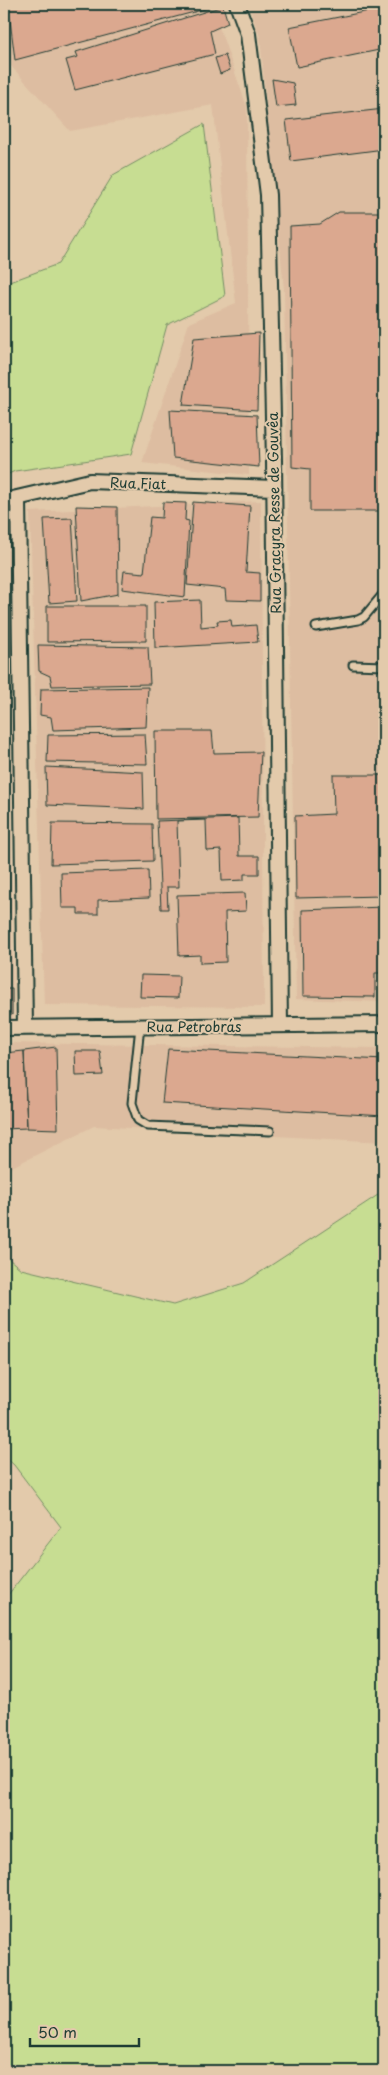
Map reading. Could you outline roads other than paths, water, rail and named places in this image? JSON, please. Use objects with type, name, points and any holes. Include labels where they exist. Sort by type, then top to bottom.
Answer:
[{"type":"street","name":"Rua Gracyra Resse de Gouvêa","points":[[237,4],[248,34],[268,194],[274,488],[280,1025]]},
{"type":"street","name":"Rua Fiat","points":[[11,500],[90,481],[274,488]]},
{"type":"street","points":[[11,500],[24,1027]]},
{"type":"street","name":"Rua Petrobrás","points":[[4,1028],[384,1024]]},
{"type":"lane","points":[[316,627],[358,620],[364,617],[384,594]]},
{"type":"lane","points":[[353,665],[384,666]]},
{"type":"lane","points":[[140,1026],[132,1103],[138,1120],[148,1126],[270,1131]]}]
